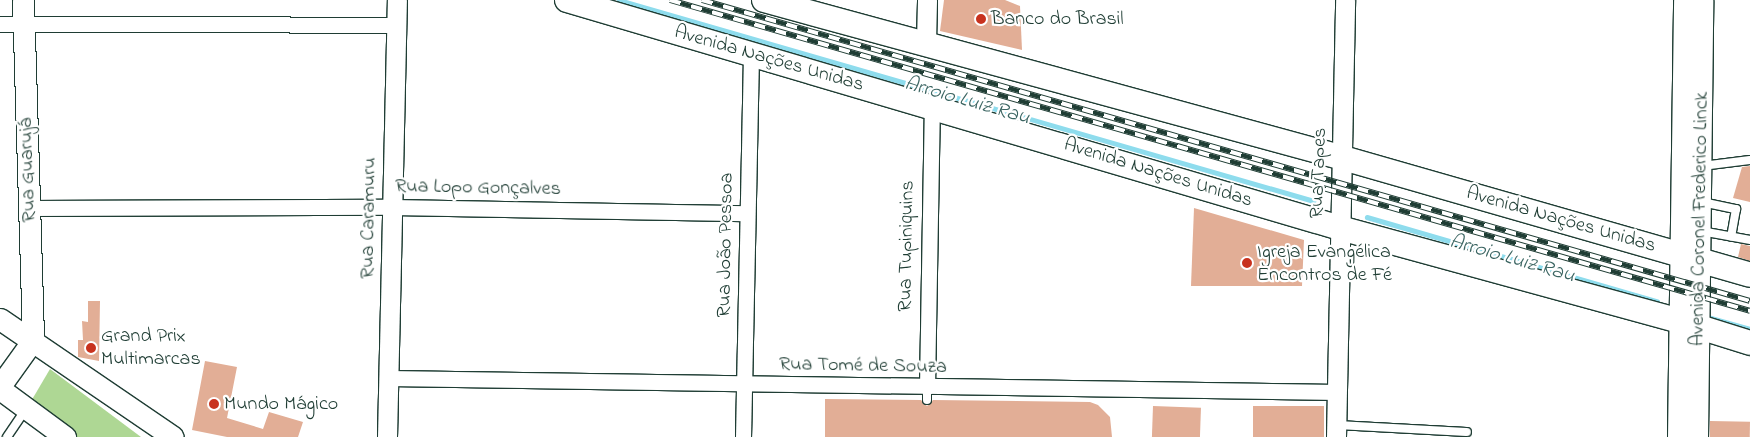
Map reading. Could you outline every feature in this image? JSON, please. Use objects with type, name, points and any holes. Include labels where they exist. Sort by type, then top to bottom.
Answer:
[{"type":"main road","name":"Rua Guarujá","points":[[23,0],[33,340]]},
{"type":"main road","name":"Avenida Nações Unidas","points":[[567,0],[932,106],[1340,228],[1689,324],[1750,343]]},
{"type":"main road","name":"Avenida Nações Unidas","points":[[764,0],[926,42],[1343,158],[1750,275]]},
{"type":"main road","name":"Avenida Coronel Frederico Linck","points":[[1678,437],[1689,324],[1691,257],[1684,0]]},
{"type":"main road","name":"Avenida Coronel Frederico Linck","points":[[1691,257],[1701,232],[1702,0]]},
{"type":"main road","points":[[0,320],[33,340],[173,437]]},
{"type":"main road","name":"Avenida Coronel Frederico Linck","points":[[1689,324],[1703,393],[1697,437]]},
{"type":"main road","points":[[33,340],[0,387],[62,436]]},
{"type":"street","name":"Rua Caramuru","points":[[387,437],[397,0]]},
{"type":"street","points":[[926,0],[926,42]]},
{"type":"street","name":"Rua Tapes","points":[[1336,431],[1345,0]]},
{"type":"street","points":[[0,24],[396,25]]},
{"type":"street","name":"Rua João Pessoa","points":[[743,437],[750,54]]},
{"type":"street","name":"Rua Tupiniquins","points":[[927,393],[932,106]]},
{"type":"street","name":"Rua Lopo Gonçalves","points":[[29,208],[392,207],[746,213]]},
{"type":"street","name":"Rua Tomé de Souza","points":[[388,378],[744,385],[927,393],[1338,392]]},
{"type":"lane","points":[[1702,166],[1750,160]]},
{"type":"lane","points":[[1702,201],[1736,209],[1731,236]]},
{"type":"lane","points":[[1701,232],[1750,240]]},
{"type":"lane","points":[[0,434],[6,437],[27,408]]},
{"type":"lane","points":[[1336,431],[1467,432]]},
{"type":"green space","points":[[50,369],[141,437],[76,437],[30,403]]},
{"type":"building","name":"Banco do Brasil","points":[[944,0],[1005,0],[1020,6],[1022,50],[940,31]]},
{"type":"building","points":[[1750,166],[1750,202],[1733,198],[1742,167]]},
{"type":"building","name":"Igreja Evangélica Encontros de Fé","points":[[1194,208],[1304,240],[1302,286],[1191,286]]},
{"type":"building","points":[[1741,244],[1750,246],[1750,261],[1738,257]]},
{"type":"building","points":[[88,301],[100,301],[99,361],[78,357],[78,340],[83,340],[82,321],[88,322]]},
{"type":"building","points":[[205,361],[237,367],[227,418],[263,429],[269,412],[303,422],[298,437],[227,437],[192,430]]},
{"type":"building","points":[[825,399],[921,400],[927,406],[933,400],[1090,402],[1098,405],[1110,417],[1112,437],[825,437]]},
{"type":"building","points":[[1153,406],[1201,408],[1200,437],[1152,437]]},
{"type":"building","points":[[1253,406],[1324,406],[1324,437],[1253,437]]},
{"type":"building","points":[[1710,421],[1750,422],[1750,437],[1710,437]]},
{"type":"waterway","name":"Arroio Luiz Rau","points":[[619,0],[1314,201]]},
{"type":"waterway","name":"Arroio Luiz Rau","points":[[1367,217],[1657,301]]},
{"type":"waterway","name":"Arroio Luiz Rau","points":[[1704,316],[1750,329]]},
{"type":"railway","points":[[670,0],[1750,311]]},
{"type":"railway","points":[[702,0],[1750,301]]},
{"type":"place","name":"Banco do Brasil","points":[[981,19]]},
{"type":"place","name":"Igreja Evangélica Encontros de Fé","points":[[1247,263]]},
{"type":"place","name":"Grand Prix Multimarcas","points":[[91,348]]},
{"type":"place","name":"Mundo Mágico","points":[[214,404]]}]
